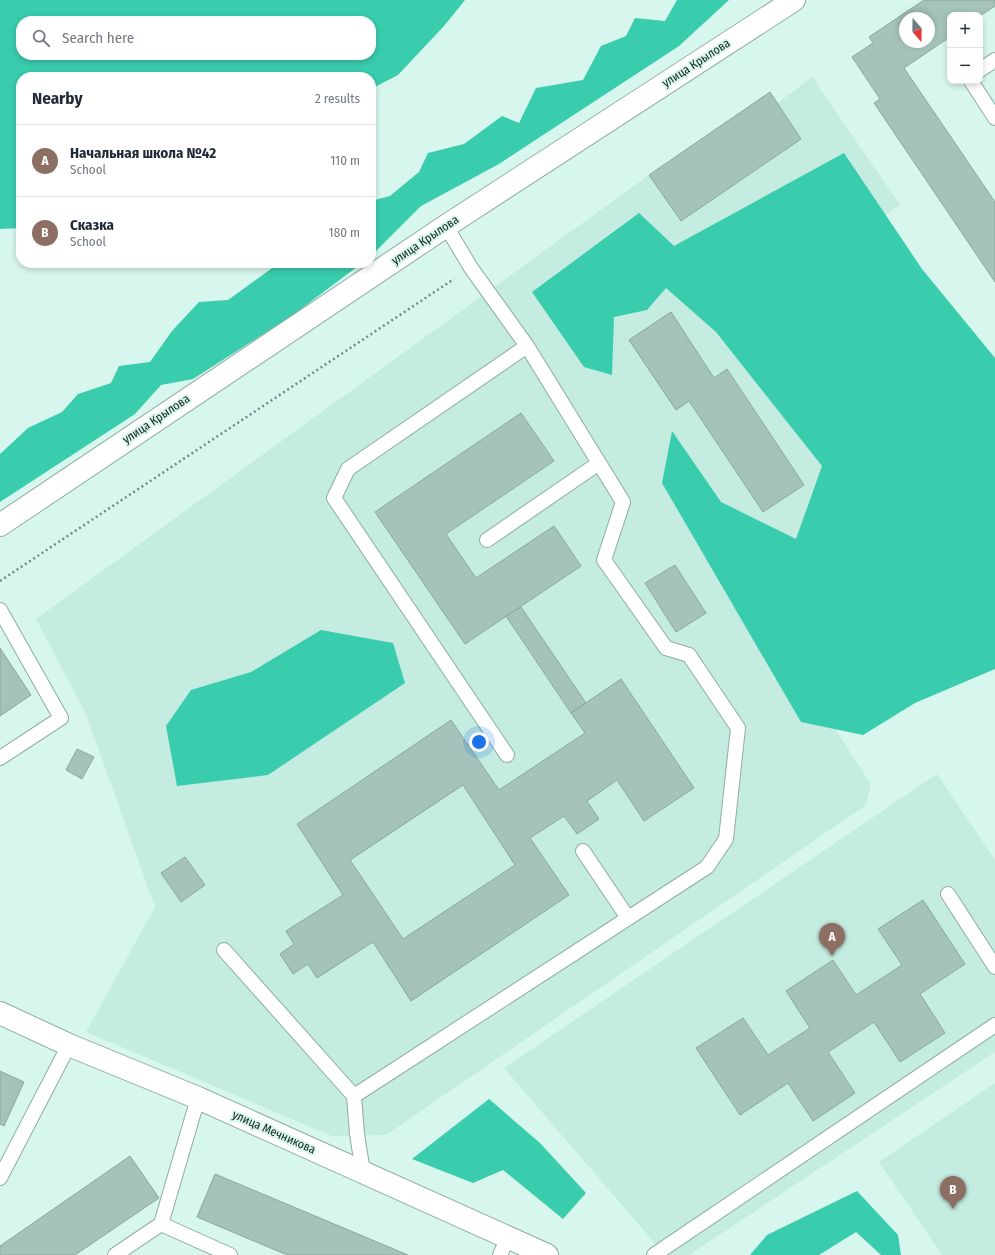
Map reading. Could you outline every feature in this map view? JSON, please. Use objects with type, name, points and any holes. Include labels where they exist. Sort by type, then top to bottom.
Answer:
[{"type":"street","name":"улица Крылова","points":[[0,525],[446,226],[794,0]]},
{"type":"street","name":"улица Мечникова","points":[[0,1013],[69,1045],[198,1098],[363,1172],[504,1246],[547,1255]]},
{"type":"lane","points":[[983,68],[995,60]]},
{"type":"lane","points":[[973,84],[995,118]]},
{"type":"lane","points":[[354,1096],[707,867],[726,839],[738,728],[689,654],[666,648],[604,560],[623,502],[527,346],[471,268],[446,226]]},
{"type":"lane","points":[[507,755],[334,498],[348,469],[527,346]]},
{"type":"lane","points":[[487,540],[599,463]]},
{"type":"lane","points":[[0,612],[61,718],[0,758]]},
{"type":"lane","points":[[583,851],[628,918]]},
{"type":"lane","points":[[948,894],[995,967]]},
{"type":"lane","points":[[224,950],[354,1096],[357,1134],[363,1172]]},
{"type":"lane","points":[[654,1255],[995,1025]]},
{"type":"lane","points":[[0,1178],[4,1162],[69,1045]]},
{"type":"lane","points":[[115,1255],[161,1224],[198,1098]]},
{"type":"lane","points":[[161,1224],[230,1255]]},
{"type":"path","points":[[0,581],[471,268]]},
{"type":"shaded area","points":[[812,77],[900,205],[765,297],[845,425],[825,521],[745,591],[871,784],[866,805],[386,1135],[332,1136],[86,1032],[155,907],[86,714],[36,619],[649,175],[770,92],[778,103]]},
{"type":"shaded area","points":[[937,774],[995,860],[995,1052],[689,1255],[665,1255],[504,1068]]},
{"type":"shaded area","points":[[995,1083],[995,1255],[942,1255],[879,1162]]},
{"type":"green space","points":[[0,0],[465,0],[444,26],[398,75],[376,86],[376,72],[16,72],[16,228],[0,229]]},
{"type":"green space","points":[[677,0],[729,0],[679,46],[499,164],[421,206],[376,251],[376,200],[390,196],[419,172],[428,153],[464,144],[502,116],[519,123],[536,88],[583,80],[601,46],[626,36],[635,18],[665,21]]},
{"type":"green space","points":[[844,153],[922,269],[995,358],[995,669],[915,703],[863,735],[801,722],[662,483],[672,431],[721,502],[796,539],[822,466],[716,332],[666,288],[647,310],[614,317],[612,375],[584,367],[532,292],[639,213],[674,246]]},
{"type":"green space","points":[[272,268],[355,268],[293,315],[193,379],[161,385],[135,414],[0,502],[0,454],[28,428],[62,412],[78,394],[111,383],[119,366],[150,362],[172,331],[199,302],[228,300]]},
{"type":"green space","points":[[321,630],[393,643],[405,683],[268,775],[177,786],[166,726],[191,690],[251,672]]},
{"type":"green space","points":[[489,1099],[540,1143],[586,1193],[563,1219],[503,1170],[473,1183],[412,1159]]},
{"type":"green space","points":[[857,1191],[898,1235],[901,1255],[881,1255],[856,1232],[819,1255],[750,1255],[767,1235]]},
{"type":"building","points":[[924,0],[995,0],[995,6],[983,14],[983,12],[947,12],[947,39],[935,47],[935,12],[906,12]]},
{"type":"building","points":[[899,17],[899,48],[934,48],[904,68],[995,202],[995,282],[874,103],[880,99],[852,57],[873,43],[869,37]]},
{"type":"building","points":[[770,92],[801,139],[681,221],[649,175]]},
{"type":"building","points":[[671,312],[714,378],[727,369],[804,485],[763,512],[689,401],[676,410],[629,340]]},
{"type":"building","points":[[521,413],[554,461],[446,534],[476,578],[554,526],[581,566],[465,644],[375,512]]},
{"type":"building","points":[[675,565],[706,613],[676,632],[645,583]]},
{"type":"building","points":[[521,607],[586,703],[571,713],[506,616]]},
{"type":"building","points":[[0,648],[31,695],[0,716]]},
{"type":"building","points":[[621,679],[694,788],[644,821],[617,780],[587,801],[599,819],[577,834],[564,816],[530,838],[569,895],[411,1001],[373,942],[317,978],[308,964],[293,974],[280,954],[294,944],[286,931],[343,895],[297,824],[451,720],[499,790],[585,733],[571,713]],"holes":[[[463,785],[515,865],[403,939],[350,860]]]},
{"type":"building","points":[[77,749],[94,757],[82,779],[66,770]]},
{"type":"building","points":[[185,857],[205,885],[181,902],[161,873]]},
{"type":"building","points":[[923,900],[965,964],[920,994],[945,1033],[900,1062],[874,1022],[828,1052],[855,1093],[813,1121],[788,1083],[740,1115],[696,1048],[743,1018],[768,1055],[810,1028],[786,991],[833,960],[856,995],[902,965],[878,929]]},
{"type":"building","points":[[0,1071],[24,1082],[4,1126],[0,1124]]},
{"type":"building","points":[[130,1156],[159,1198],[75,1255],[0,1255],[0,1246]]},
{"type":"building","points":[[215,1174],[408,1255],[287,1255],[197,1217]]},
{"type":"place","name":"Начальная школа №42","points":[[832,956]]},
{"type":"place","name":"Сказка","points":[[953,1209]]}]
